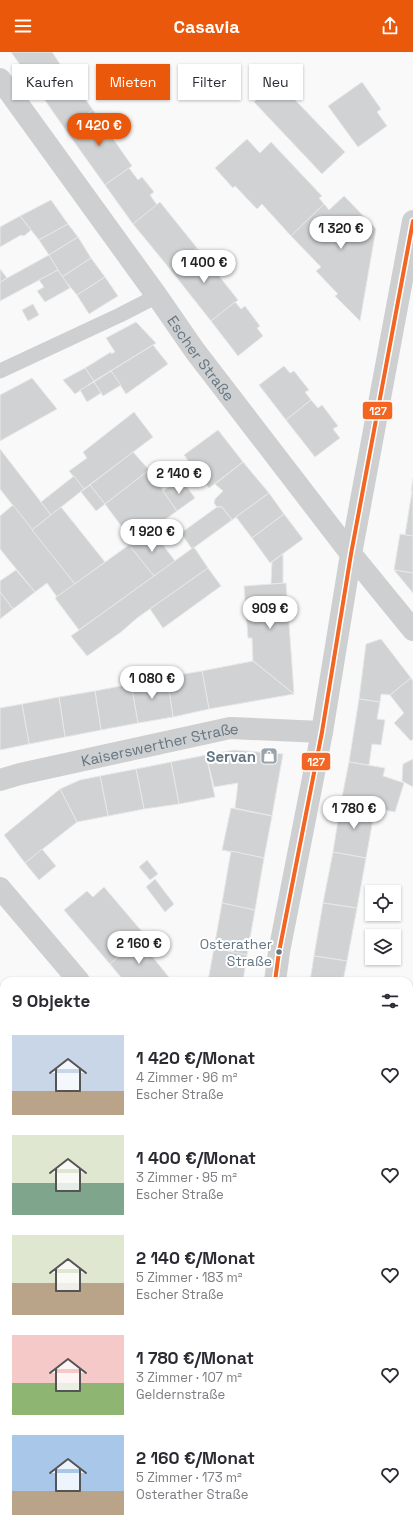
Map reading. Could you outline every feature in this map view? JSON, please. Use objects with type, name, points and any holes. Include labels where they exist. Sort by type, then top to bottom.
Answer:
[{"type":"street","name":"Escher Straße","points":[[0,80],[157,296],[195,351],[351,554],[413,630]]},
{"type":"street","points":[[276,977],[279,952],[322,732],[351,554],[413,225]]},
{"type":"street","name":"Kaiserswerther Straße","points":[[0,780],[20,774],[230,728],[322,732]]},
{"type":"street","points":[[0,888],[76,977]]},
{"type":"lane","points":[[0,371],[157,296]]},
{"type":"building","points":[[11,52],[52,52],[60,64],[20,64]]},
{"type":"building","points":[[362,82],[381,109],[377,112],[387,126],[358,147],[328,106]]},
{"type":"building","points":[[45,100],[86,100],[93,110],[65,129]]},
{"type":"building","points":[[256,100],[295,100],[345,152],[322,174],[254,102]]},
{"type":"building","points":[[93,110],[132,166],[105,185],[65,129]]},
{"type":"building","points":[[247,139],[260,153],[271,142],[322,196],[319,198],[324,204],[291,236],[262,204],[257,209],[235,186],[233,188],[215,168]]},
{"type":"building","points":[[129,168],[138,180],[142,177],[154,192],[150,195],[157,205],[133,224],[105,185]]},
{"type":"building","points":[[344,196],[376,229],[360,321],[335,296],[338,294],[316,271],[321,267],[291,236],[324,204],[329,210]]},
{"type":"building","points":[[51,200],[68,224],[39,240],[20,216]]},
{"type":"building","points":[[160,202],[197,248],[170,269],[133,224]]},
{"type":"building","points":[[20,216],[31,230],[24,236],[21,235],[0,247],[0,227]]},
{"type":"building","points":[[68,224],[78,237],[49,255],[39,240]]},
{"type":"building","points":[[78,237],[91,258],[62,277],[49,255]]},
{"type":"building","points":[[197,248],[238,300],[211,321],[170,269]]},
{"type":"building","points":[[49,255],[58,270],[0,301],[0,282]]},
{"type":"building","points":[[91,258],[105,277],[77,295],[62,277]]},
{"type":"building","points":[[0,269],[7,278],[0,282]]},
{"type":"building","points":[[58,270],[70,288],[45,302],[37,291],[44,287],[39,280]]},
{"type":"building","points":[[105,277],[118,296],[89,314],[77,295]]},
{"type":"building","points":[[235,302],[241,309],[245,306],[260,326],[257,328],[263,336],[238,356],[211,321]]},
{"type":"building","points":[[33,304],[39,315],[28,321],[22,310]]},
{"type":"building","points":[[136,322],[156,343],[94,381],[85,368],[111,352],[111,354],[115,352],[106,338]]},
{"type":"building","points":[[153,345],[168,364],[126,394],[111,371]]},
{"type":"building","points":[[284,366],[290,373],[294,371],[309,390],[305,392],[311,400],[286,420],[259,385]]},
{"type":"building","points":[[85,368],[94,381],[75,394],[63,380]]},
{"type":"building","points":[[111,371],[121,385],[103,396],[94,382]]},
{"type":"building","points":[[32,378],[57,409],[0,441],[0,395]]},
{"type":"building","points":[[94,382],[101,393],[87,402],[80,390]]},
{"type":"building","points":[[311,400],[318,408],[322,405],[338,426],[333,429],[340,438],[315,457],[286,420]]},
{"type":"building","points":[[134,412],[153,437],[84,489],[69,471],[87,458],[83,452]]},
{"type":"building","points":[[218,430],[243,462],[209,488],[184,455]]},
{"type":"building","points":[[0,449],[51,515],[32,530],[0,489]]},
{"type":"building","points":[[133,452],[149,470],[105,504],[90,485]]},
{"type":"building","points":[[243,462],[269,493],[232,520],[222,507],[217,507],[214,503],[215,499],[223,491],[215,484]]},
{"type":"building","points":[[149,470],[177,511],[133,542],[105,504]]},
{"type":"building","points":[[74,476],[84,489],[51,515],[41,502]]},
{"type":"building","points":[[181,479],[195,498],[177,511],[163,491]]},
{"type":"building","points":[[413,479],[413,536],[405,535]]},
{"type":"building","points":[[90,485],[105,504],[96,511],[81,492]]},
{"type":"building","points":[[269,493],[284,514],[252,538],[236,517]]},
{"type":"building","points":[[13,505],[75,584],[57,597],[47,583],[35,592],[0,549],[0,516]]},
{"type":"building","points":[[61,507],[105,562],[75,584],[32,530]]},
{"type":"building","points":[[217,507],[222,507],[232,520],[192,549],[181,533]]},
{"type":"building","points":[[284,514],[303,539],[270,563],[252,538]]},
{"type":"building","points":[[151,529],[175,561],[154,576],[129,545]]},
{"type":"building","points":[[400,534],[413,536],[413,573],[394,570]]},
{"type":"building","points":[[129,545],[154,576],[79,630],[55,598]]},
{"type":"building","points":[[194,547],[208,568],[137,618],[121,632],[87,656],[71,636]]},
{"type":"building","points":[[283,554],[283,583],[271,584],[272,562]]},
{"type":"building","points":[[208,568],[221,586],[163,628],[150,609]]},
{"type":"building","points":[[16,570],[35,592],[13,609],[0,592],[0,581]]},
{"type":"building","points":[[394,570],[413,573],[413,593]]},
{"type":"building","points":[[286,583],[294,694],[253,661],[252,638],[248,638],[244,586]]},
{"type":"building","points":[[0,592],[13,609],[0,619]]},
{"type":"building","points":[[381,639],[411,678],[390,695],[381,694],[380,702],[359,699],[366,644]]},
{"type":"building","points":[[253,661],[294,694],[209,709],[202,671]]},
{"type":"building","points":[[202,671],[209,709],[173,717],[167,677]]},
{"type":"building","points":[[167,677],[173,717],[138,723],[131,684]]},
{"type":"building","points":[[411,678],[413,681],[413,739],[411,741],[394,723],[404,713],[390,695]]},
{"type":"building","points":[[131,684],[138,723],[101,730],[95,691]]},
{"type":"building","points":[[95,691],[101,730],[65,737],[59,697]]},
{"type":"building","points":[[59,697],[65,737],[29,744],[22,704]]},
{"type":"building","points":[[359,699],[380,702],[377,719],[385,720],[381,745],[372,744],[369,765],[349,762]]},
{"type":"building","points":[[22,704],[29,744],[0,750],[0,708]]},
{"type":"building","points":[[234,750],[283,754],[272,816],[235,808],[238,783],[214,787],[206,755]]},
{"type":"building","points":[[206,755],[215,797],[179,804],[171,762]]},
{"type":"building","points":[[413,759],[413,787],[402,781],[403,764]]},
{"type":"building","points":[[171,762],[179,804],[144,809],[136,769]]},
{"type":"building","points":[[349,762],[385,768],[383,776],[404,783],[395,812],[341,802]]},
{"type":"building","points":[[136,769],[144,809],[108,816],[100,776]]},
{"type":"building","points":[[100,776],[108,816],[77,822],[60,789],[80,780]]},
{"type":"building","points":[[60,789],[77,822],[25,863],[4,835]]},
{"type":"building","points":[[341,802],[375,808],[366,858],[333,852]]},
{"type":"building","points":[[231,808],[272,816],[264,858],[222,850]]},
{"type":"building","points":[[42,849],[56,866],[39,880],[25,863]]},
{"type":"building","points":[[231,851],[264,858],[255,910],[222,903]]},
{"type":"building","points":[[333,852],[366,858],[357,908],[323,903]]},
{"type":"building","points":[[147,860],[158,874],[150,880],[139,867]]},
{"type":"building","points":[[155,879],[174,904],[165,912],[146,887]]},
{"type":"building","points":[[104,887],[144,934],[110,964],[64,910],[87,891],[93,897]]},
{"type":"building","points":[[222,903],[255,910],[247,955],[214,948]]},
{"type":"building","points":[[323,903],[357,908],[347,961],[314,956]]},
{"type":"building","points":[[138,939],[169,977],[121,977],[110,964]]},
{"type":"building","points":[[214,948],[247,955],[244,977],[209,977]]},
{"type":"building","points":[[314,956],[347,961],[344,977],[311,977]]},
{"type":"transit line","name":"127","points":[[276,977],[279,952],[322,732],[351,554],[413,221]]},
{"type":"place","name":"Servan","points":[[269,756]]},
{"type":"place","name":"Osterather Straße","points":[[279,952]]}]
